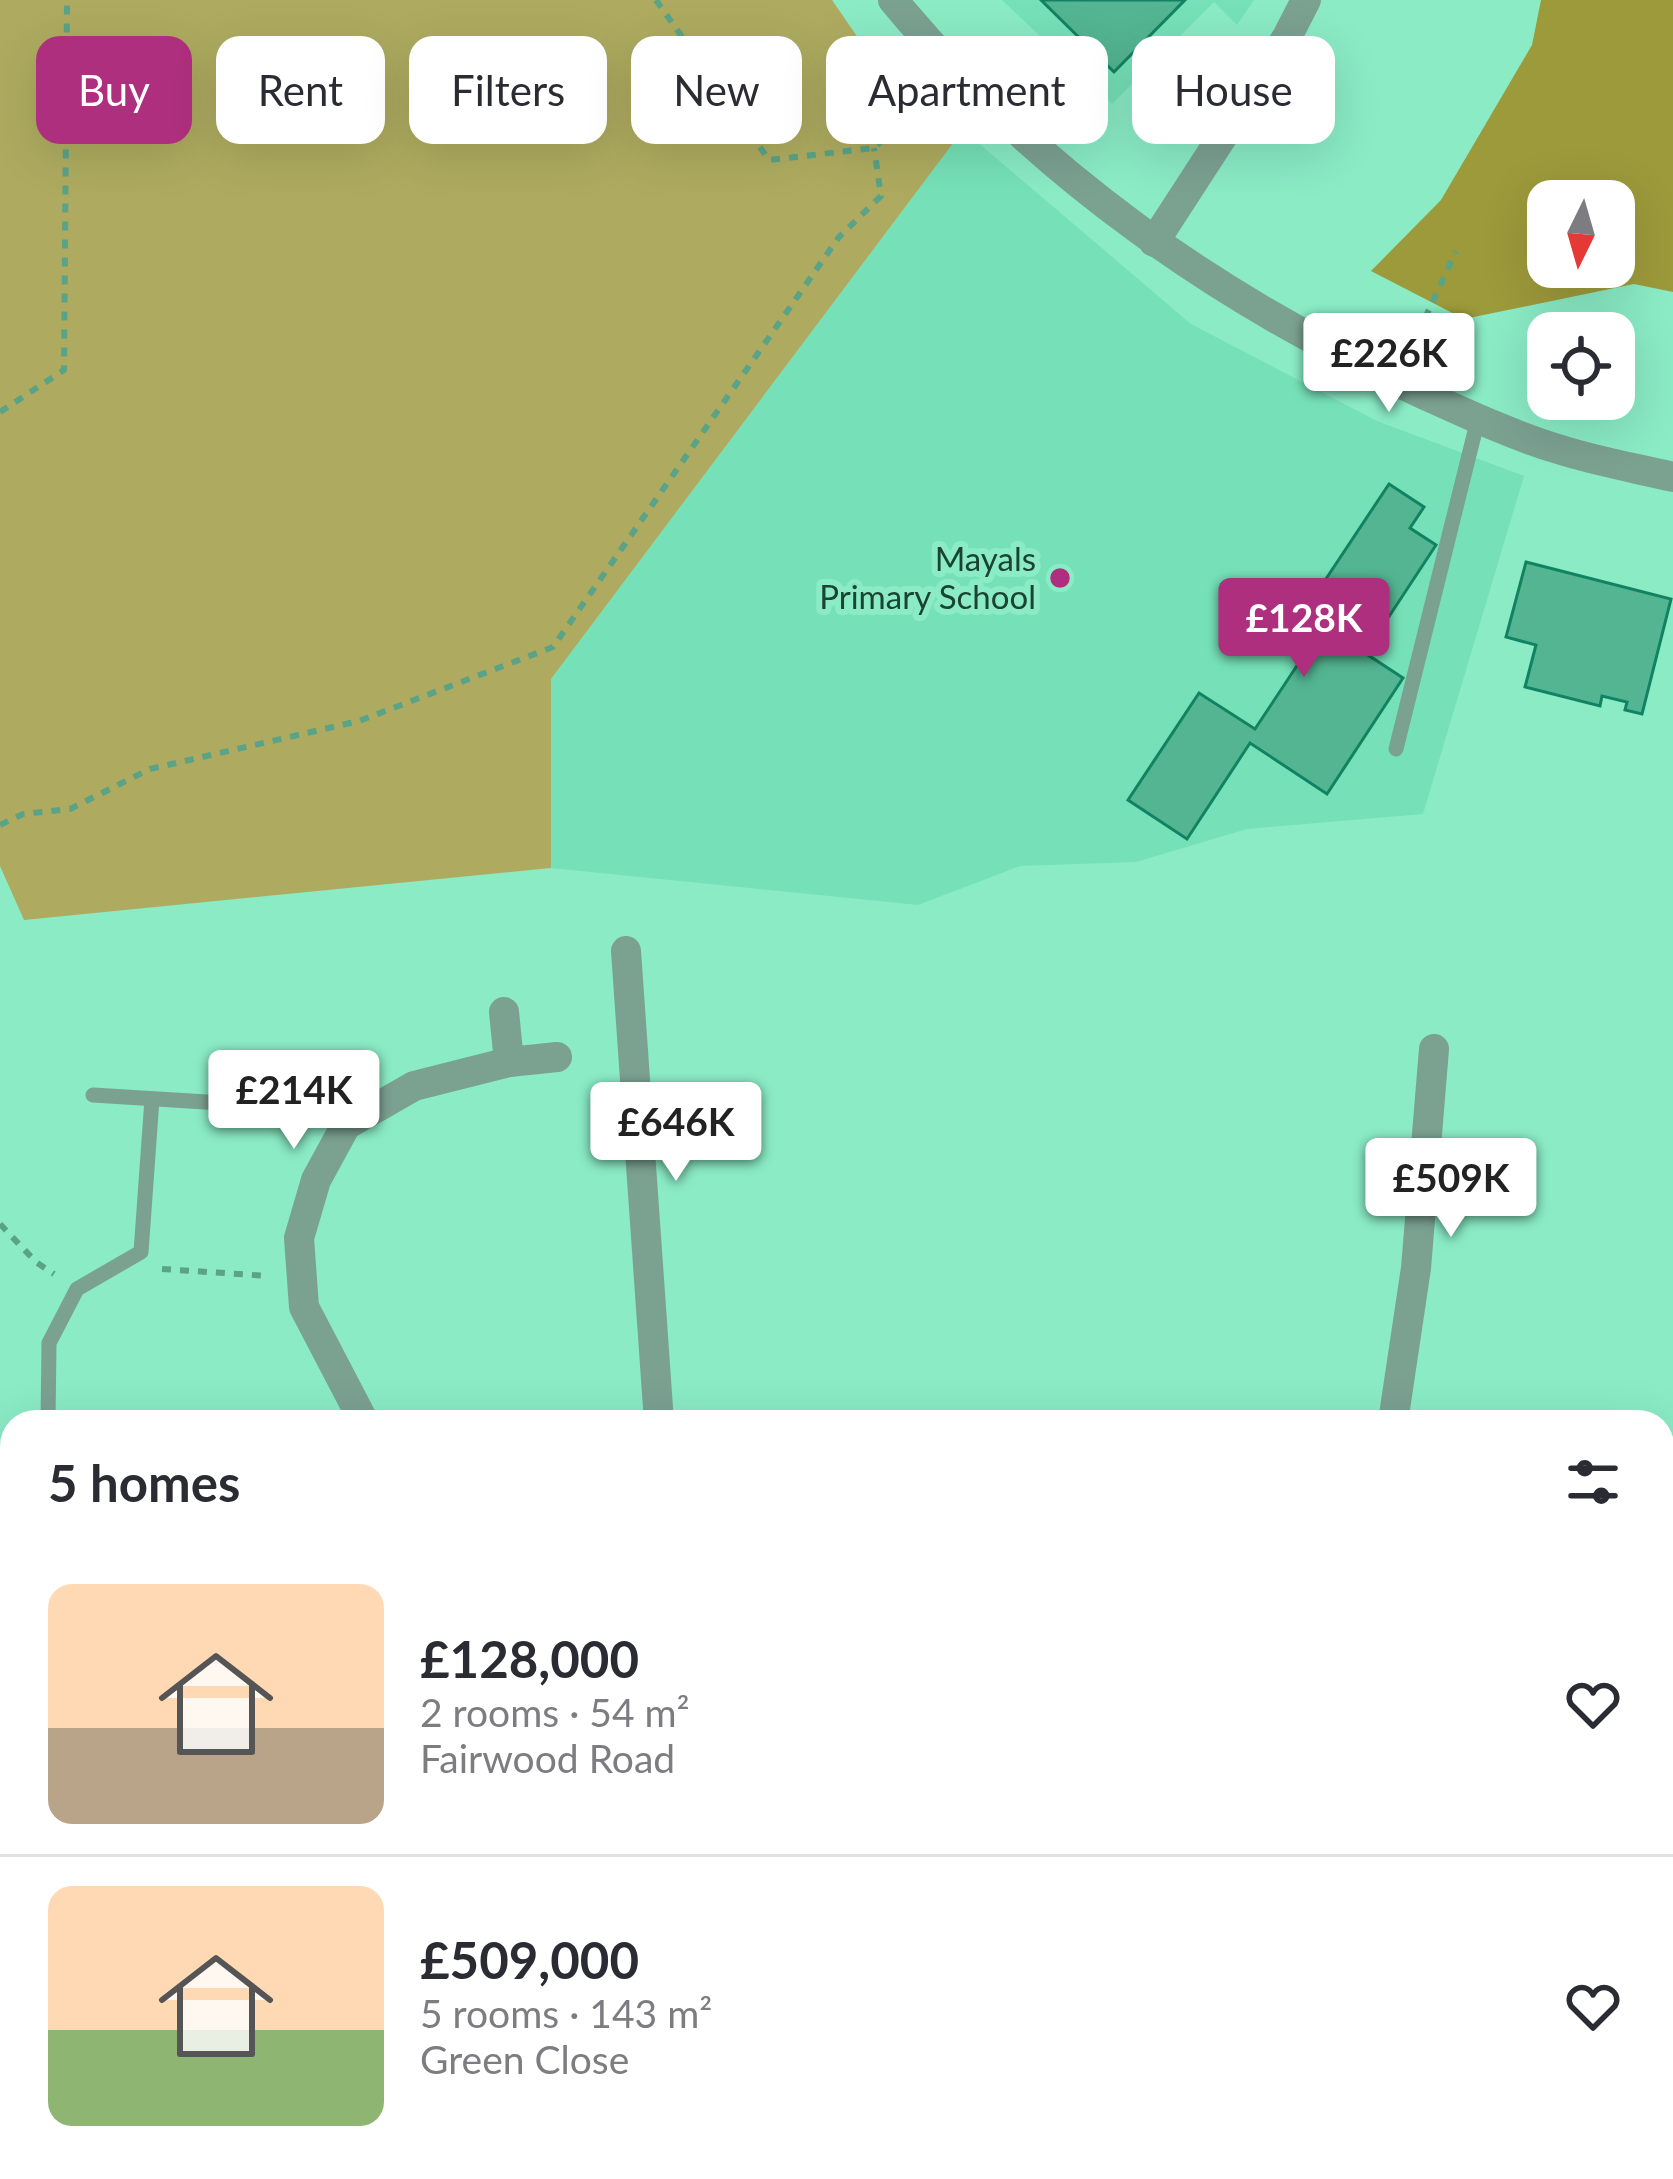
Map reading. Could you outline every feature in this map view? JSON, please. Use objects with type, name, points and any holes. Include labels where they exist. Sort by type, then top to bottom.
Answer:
[{"type":"street","points":[[893,0],[925,36]]},
{"type":"street","points":[[1154,242],[1306,0]]},
{"type":"street","points":[[1032,144],[1154,242],[1259,311],[1349,361],[1556,449],[1673,478]]},
{"type":"street","points":[[626,950],[658,1410]]},
{"type":"street","points":[[504,1012],[508,1062]]},
{"type":"street","points":[[1395,1410],[1416,1268],[1435,1049]]},
{"type":"street","points":[[358,1410],[304,1307],[299,1238],[316,1180],[346,1124],[414,1086],[508,1062],[557,1057]]},
{"type":"lane","points":[[1396,748],[1478,419]]},
{"type":"lane","points":[[94,1095],[302,1108],[346,1124]]},
{"type":"lane","points":[[48,1410],[49,1343],[77,1289],[141,1252],[152,1099]]},
{"type":"path","points":[[0,412],[64,370],[67,0]]},
{"type":"path","points":[[656,0],[769,160],[878,144]]},
{"type":"path","points":[[0,825],[23,814],[70,809],[151,769],[359,721],[554,647],[838,236],[881,196],[874,148]]},
{"type":"path","points":[[1396,382],[1456,251]]},
{"type":"path","points":[[0,1224],[36,1262],[77,1289]]},
{"type":"path","points":[[131,1257],[145,1268],[302,1278]]},
{"type":"shaded area","points":[[0,0],[832,0],[857,36],[826,36],[826,144],[952,144],[551,679],[551,868],[24,920],[0,866]]},
{"type":"shaded area","points":[[1002,0],[1254,0],[1237,25],[1214,2],[1180,36],[1132,36],[1132,84],[1112,104],[1108,100],[1108,36],[1040,36]]},
{"type":"shaded area","points":[[1541,0],[1673,0],[1673,292],[1635,284],[1635,180],[1527,180],[1527,288],[1615,288],[1464,319],[1371,271],[1441,200],[1532,45]]},
{"type":"shaded area","name":"Mayals Primary School","points":[[952,144],[979,144],[1191,324],[1377,421],[1524,476],[1423,814],[1247,829],[1136,862],[1020,866],[918,905],[551,868],[551,679]]},
{"type":"building","points":[[1041,0],[1185,0],[1150,36],[1132,36],[1132,54],[1114,72],[1108,66],[1108,36],[1078,36]]},
{"type":"building","points":[[1389,484],[1424,507],[1410,528],[1436,545],[1365,653],[1403,678],[1327,794],[1250,743],[1187,839],[1128,800],[1199,693],[1255,729],[1310,646],[1290,633]]},
{"type":"building","points":[[1526,562],[1671,599],[1642,714],[1625,710],[1627,702],[1602,696],[1600,706],[1525,687],[1536,645],[1506,637]]},
{"type":"place","name":"Mayals Primary School","points":[[1060,578]]}]
